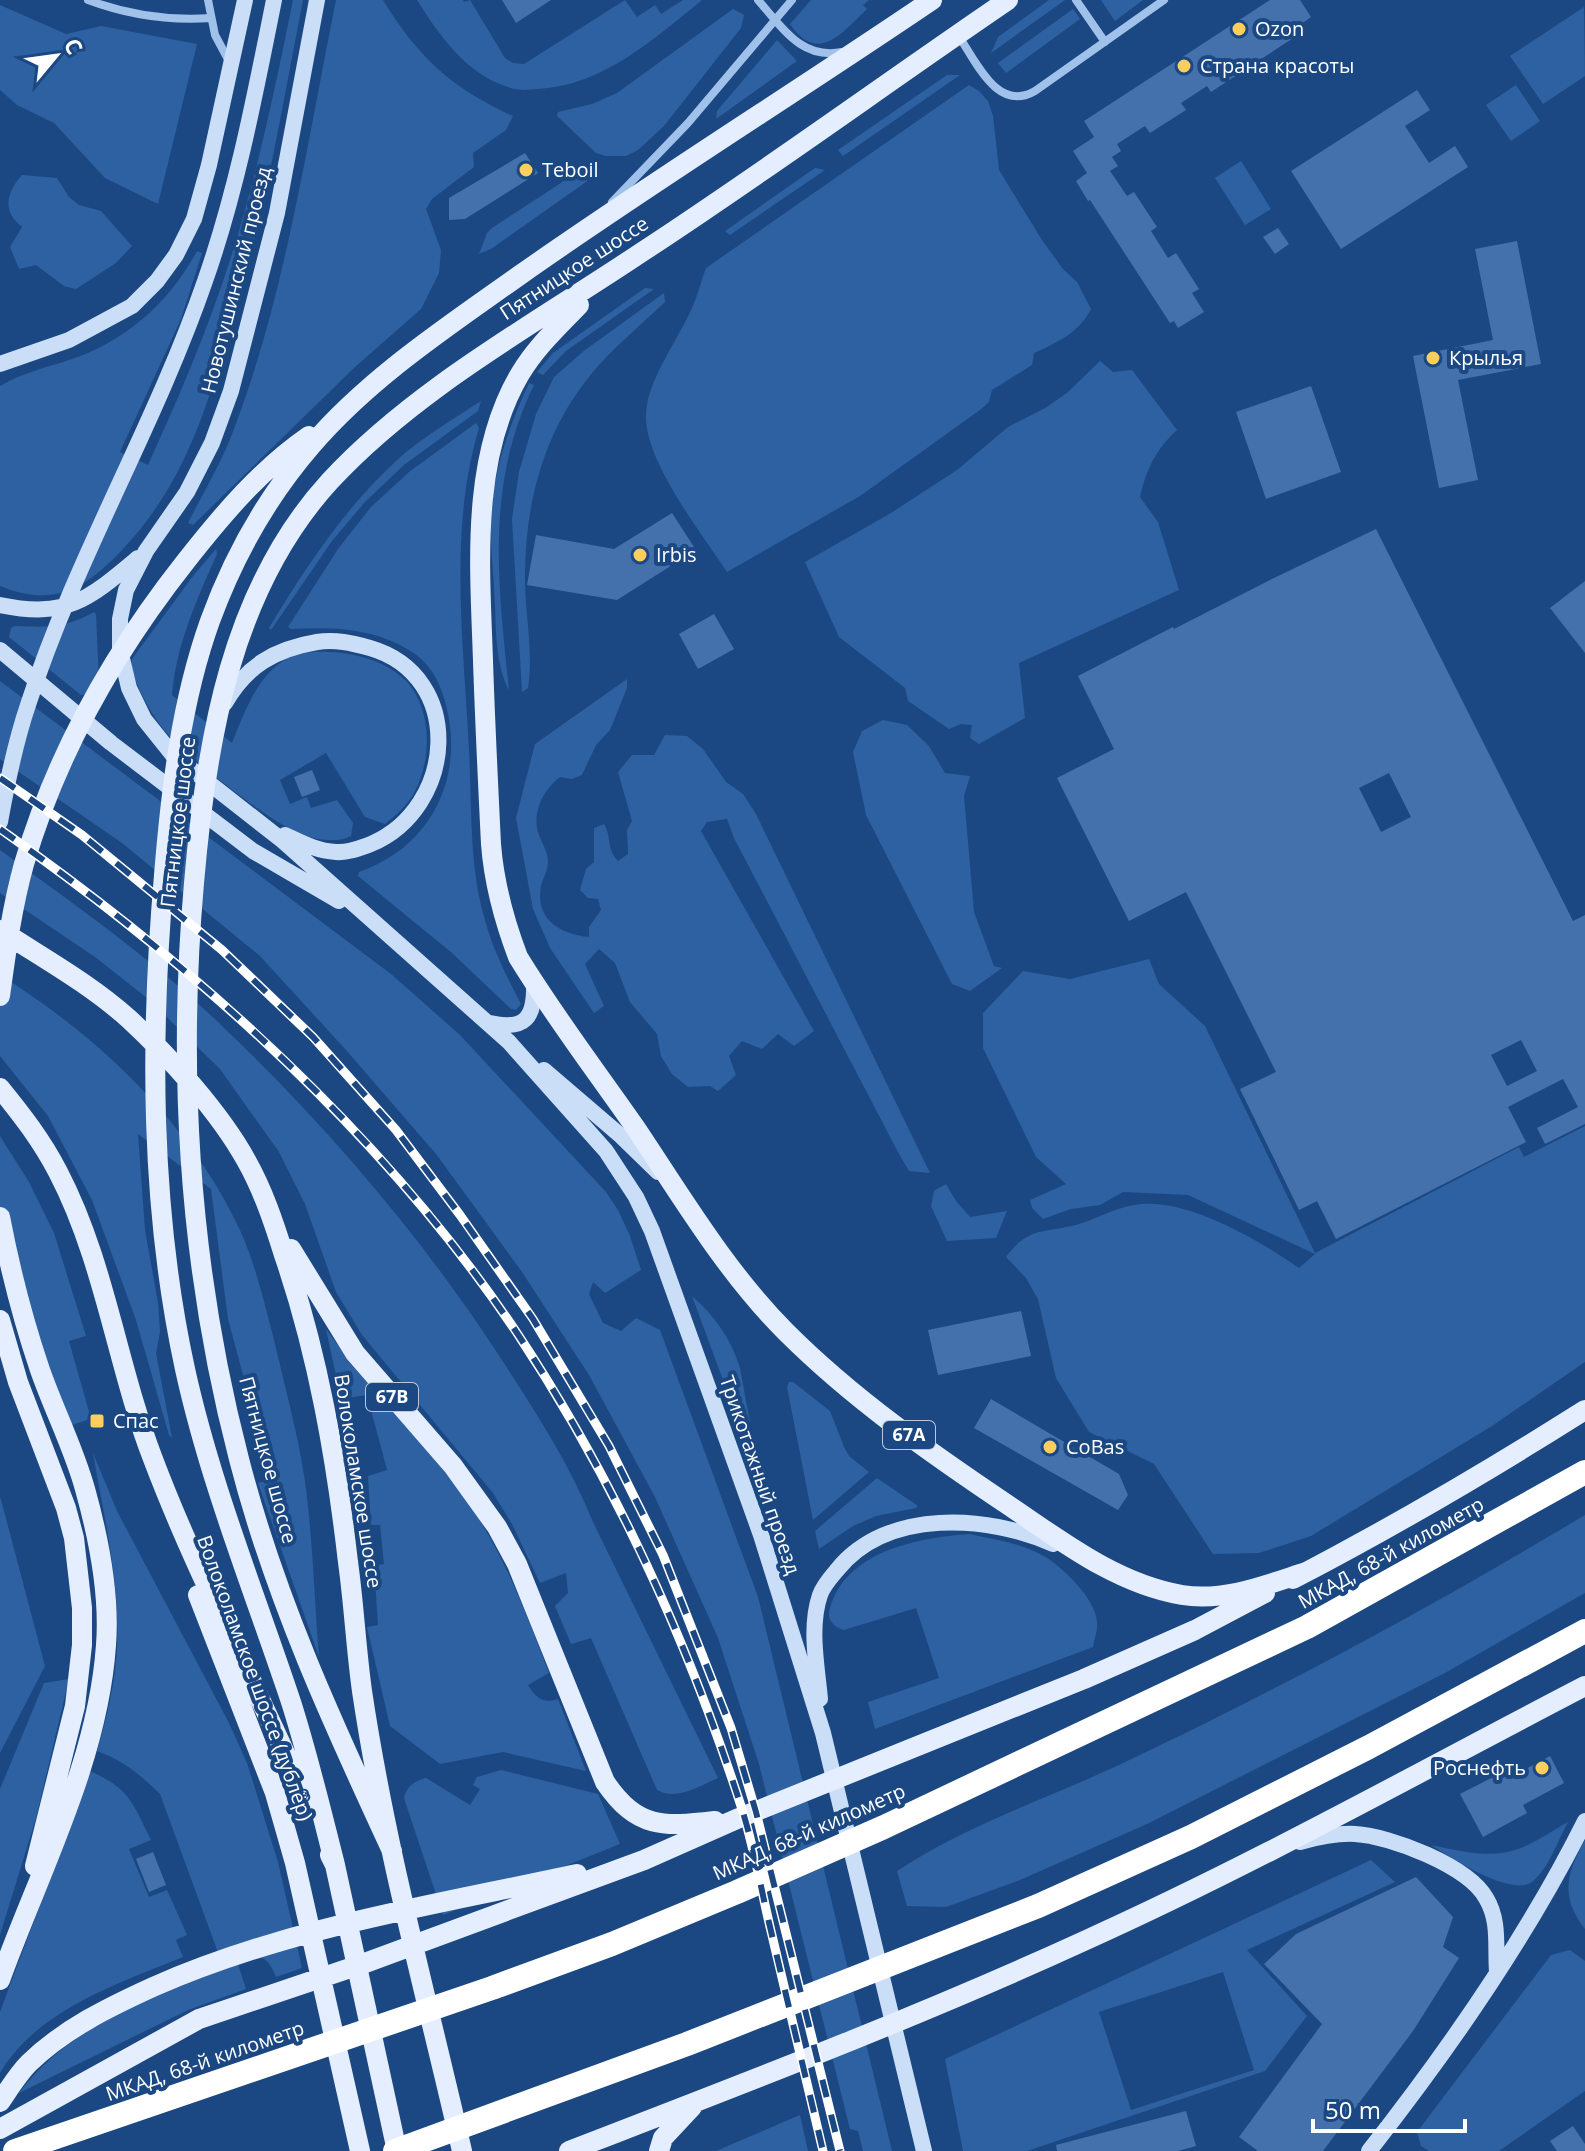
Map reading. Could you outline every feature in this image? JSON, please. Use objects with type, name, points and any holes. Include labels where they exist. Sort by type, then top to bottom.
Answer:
[{"type":"highway","name":"МКАД, 68-й километр","points":[[15,2151],[612,1944],[884,1827],[1307,1627],[1585,1472]]},
{"type":"highway","points":[[396,2151],[687,2044],[1038,1906],[1191,1837],[1369,1747],[1585,1631]]},
{"type":"main road","points":[[0,364],[69,340],[132,306],[157,281],[176,255],[194,219],[209,165],[245,0]]},
{"type":"main road","points":[[0,822],[9,772],[27,705],[51,639],[133,459],[213,256],[238,175],[274,0]]},
{"type":"main road","name":"Новотушинский проезд","points":[[146,551],[187,492],[212,443],[231,391],[277,213],[317,0]]},
{"type":"main road","name":"Пятницкое шоссе","points":[[335,1865],[293,1710],[207,1457],[185,1368],[169,1274],[158,1149],[155,1016],[159,931],[175,770],[189,698],[210,622],[235,562],[283,481],[312,443],[389,371],[595,222],[932,0]]},
{"type":"main road","name":"Пятницкое шоссе","points":[[392,1851],[329,1714],[283,1600],[239,1461],[202,1280],[190,1171],[186,1017],[189,933],[205,775],[216,719],[237,643],[263,583],[292,532],[326,485],[362,449],[461,372],[614,271],[1008,0]]},
{"type":"main road","points":[[614,271],[549,335],[519,376],[501,417],[493,447],[482,505],[482,626],[494,879],[518,957],[678,1192]]},
{"type":"main road","points":[[0,996],[24,866],[52,784],[104,679],[160,594],[223,514],[271,465],[347,409]]},
{"type":"main road","points":[[0,605],[30,611],[60,609],[90,595],[146,551]]},
{"type":"main road","name":"Трикотажный проезд","points":[[146,551],[126,590],[120,619],[120,650],[129,688],[144,719],[172,754],[283,841],[509,1042],[606,1151],[636,1197],[652,1231],[761,1535],[823,1733],[924,2151]]},
{"type":"main road","points":[[216,719],[236,685],[262,660],[293,646],[328,641],[351,643],[379,651],[402,663],[419,679],[430,698],[439,744],[436,772],[424,798],[407,820],[383,839],[340,853],[313,849],[252,816]]},
{"type":"main road","name":"Трикотажный проезд","points":[[0,650],[111,743],[253,851],[367,917]]},
{"type":"main road","name":"Волоколамское шоссе","points":[[0,930],[101,996],[130,1021],[213,1112],[247,1161],[260,1189],[298,1300],[325,1409],[348,1560],[362,1689],[392,1851],[462,2151]]},
{"type":"main road","points":[[488,1023],[505,1026],[523,1022],[532,1013],[534,983]]},
{"type":"main road","points":[[509,1042],[574,1094],[678,1192]]},
{"type":"main road","points":[[0,1088],[31,1126],[59,1174],[87,1240],[152,1458],[335,1865],[396,2151]]},
{"type":"main road","name":"67B","points":[[260,1189],[321,1300],[355,1353],[478,1498],[517,1564],[605,1782],[615,1797],[627,1809],[654,1824],[680,1825],[739,1818]]},
{"type":"main road","name":"67A","points":[[678,1192],[753,1296],[810,1355],[867,1404],[955,1470],[1091,1561],[1133,1581],[1182,1595],[1217,1596],[1306,1572]]},
{"type":"main road","points":[[0,1217],[40,1370],[84,1486],[94,1525],[104,1589],[106,1642],[89,1741],[60,1831],[27,1905],[0,1980]]},
{"type":"main road","points":[[0,1320],[18,1382],[66,1508],[76,1549],[82,1608],[82,1645],[75,1706],[27,1905]]},
{"type":"main road","points":[[0,2129],[199,2019],[286,1987],[365,1963],[644,1860],[739,1818],[1084,1679],[1195,1630],[1491,1469],[1585,1410]]},
{"type":"main road","name":"Волоколамское шоссе (дублёр)","points":[[152,1458],[205,1613],[275,1793],[295,1863],[360,2151]]},
{"type":"main road","points":[[823,1733],[814,1635],[820,1595],[844,1560],[871,1540],[897,1531],[950,1521],[1035,1536],[1091,1561]]},
{"type":"main road","points":[[569,2151],[924,2011],[1086,1940],[1262,1854],[1585,1686]]},
{"type":"main road","points":[[1369,2151],[1442,2055],[1497,1972],[1565,1862],[1585,1821]]},
{"type":"main road","points":[[1262,1854],[1320,1836],[1356,1834],[1391,1841],[1455,1869],[1474,1882],[1489,1902],[1496,1923],[1497,1972]]},
{"type":"main road","points":[[0,2102],[29,2064],[65,2034],[109,2007],[237,1953],[373,1915],[644,1860]]},
{"type":"main road","points":[[659,2151],[663,2138],[678,2119],[700,2101]]},
{"type":"street","points":[[88,0],[132,14],[162,18],[211,18]]},
{"type":"street","points":[[208,0],[215,35],[230,64]]},
{"type":"street","points":[[758,0],[803,48],[837,54],[862,47]]},
{"type":"street","points":[[595,222],[688,123],[792,0]]},
{"type":"street","points":[[1076,0],[1105,42]]},
{"type":"street","points":[[958,34],[993,87],[1012,98],[1021,97],[1035,91],[1164,0]]},
{"type":"shaded area","points":[[293,0],[303,0],[259,221],[224,351],[186,456],[142,526],[95,575],[68,591],[53,595],[19,592],[0,586],[0,386],[109,343],[159,304],[197,251],[202,253],[181,319],[120,452],[148,465],[195,357],[232,255],[261,146]]},
{"type":"shaded area","points":[[336,0],[383,0],[409,38],[438,69],[471,94],[513,116],[506,130],[473,153],[474,167],[432,199],[426,209],[441,250],[439,273],[421,309],[355,367],[193,525],[188,523],[229,441],[268,324],[294,217]]},
{"type":"shaded area","points":[[417,0],[470,0],[505,58],[524,64],[625,0],[637,17],[655,5],[661,14],[683,0],[702,0],[627,58],[606,69],[562,86],[523,90],[493,81],[467,63],[444,39]]},
{"type":"shaded area","points":[[811,0],[869,0],[863,5],[867,9],[848,27],[830,41],[820,44],[800,36],[790,24]]},
{"type":"shaded area","points":[[1049,0],[1065,0],[991,53],[998,37]]},
{"type":"shaded area","points":[[1101,0],[1143,0],[1115,21]]},
{"type":"shaded area","points":[[0,5],[66,34],[101,26],[197,44],[158,204],[105,178],[54,123],[17,105],[0,90]]},
{"type":"shaded area","points":[[1584,7],[1585,76],[1543,104],[1510,56]]},
{"type":"shaded area","points":[[733,9],[744,15],[741,28],[664,126],[638,150],[626,156],[596,153],[557,116],[558,112],[592,104],[617,93]]},
{"type":"shaded area","points":[[1073,9],[1080,19],[1006,73],[998,63]]},
{"type":"shaded area","points":[[777,40],[797,61],[716,119],[717,111]]},
{"type":"shaded area","points":[[947,75],[960,75],[843,156],[838,150]]},
{"type":"shaded area","points":[[969,85],[988,101],[993,116],[999,170],[1042,240],[1063,269],[1077,282],[1091,309],[1074,331],[1034,353],[1032,365],[992,390],[989,402],[980,410],[860,496],[727,572],[664,474],[654,453],[646,415],[652,388],[692,308],[706,268]]},
{"type":"shaded area","points":[[1516,85],[1540,121],[1511,141],[1486,105]]},
{"type":"shaded area","points":[[1241,161],[1271,209],[1245,225],[1215,178]]},
{"type":"shaded area","points":[[815,168],[825,170],[730,235],[725,231]]},
{"type":"shaded area","points":[[576,173],[590,176],[586,182],[491,249],[479,254],[492,228]]},
{"type":"shaded area","points":[[22,175],[57,178],[69,197],[79,205],[101,211],[132,246],[116,263],[76,289],[64,286],[36,265],[19,269],[10,247],[22,227],[11,215],[8,202],[12,188]]},
{"type":"shaded area","points":[[645,288],[654,289],[566,351],[543,375],[537,372],[553,353]]},
{"type":"shaded area","points":[[664,293],[665,302],[599,365],[581,387],[553,436],[543,461],[526,543],[530,674],[528,688],[522,692],[512,519],[519,472],[536,414],[554,377],[585,350]]},
{"type":"shaded area","points":[[1100,361],[1113,372],[1132,370],[1177,430],[1153,460],[1140,497],[1158,522],[1179,590],[1019,663],[1025,718],[979,744],[970,738],[972,725],[961,724],[949,729],[908,701],[905,688],[839,637],[805,562],[891,513],[957,470],[1008,427],[1068,392]]},
{"type":"shaded area","points":[[529,383],[534,385],[518,422],[508,460],[499,535],[501,611],[509,690],[501,671],[498,649],[492,501],[503,449]]},
{"type":"shaded area","points":[[481,401],[478,411],[404,465],[365,502],[332,541],[271,630],[269,628],[311,561],[377,479],[406,453]]},
{"type":"shaded area","points":[[476,423],[479,428],[469,467],[464,507],[460,588],[472,836],[480,900],[496,953],[521,1004],[516,1010],[511,1009],[452,953],[358,876],[359,872],[384,861],[406,846],[437,806],[446,783],[451,758],[451,732],[444,698],[435,676],[415,654],[401,645],[371,634],[288,627],[338,549],[371,507],[409,472]]},
{"type":"shaded area","points":[[216,549],[217,554],[183,640],[172,695],[232,743],[258,687],[274,668],[288,658],[312,652],[340,653],[372,660],[392,669],[416,694],[427,736],[424,766],[414,793],[385,824],[365,817],[326,753],[280,780],[290,804],[307,797],[311,808],[337,800],[353,823],[351,836],[334,840],[303,835],[271,818],[191,757],[165,731],[148,707],[134,675],[132,659]]},
{"type":"shaded area","points":[[94,612],[99,682],[91,693],[81,695],[9,637],[11,628],[15,626],[55,626]]},
{"type":"shaded area","points":[[627,679],[627,688],[610,730],[596,745],[582,775],[572,779],[560,777],[544,794],[538,809],[538,832],[548,862],[540,898],[546,916],[559,928],[589,937],[589,927],[601,910],[598,899],[588,898],[580,890],[586,869],[594,862],[594,828],[604,824],[612,852],[618,861],[628,854],[627,830],[632,821],[618,772],[632,755],[654,755],[665,735],[687,736],[703,749],[726,782],[743,794],[756,814],[930,1173],[909,1171],[899,1154],[734,838],[727,819],[707,822],[701,831],[814,1031],[794,1046],[778,1034],[762,1049],[742,1041],[729,1056],[736,1075],[718,1091],[710,1086],[688,1087],[672,1074],[661,1056],[657,1034],[630,1002],[615,963],[599,949],[585,964],[604,1006],[594,1013],[550,948],[533,909],[516,818],[535,744]]},
{"type":"shaded area","points":[[0,681],[391,974],[460,1035],[606,1192],[618,1210],[641,1270],[605,1293],[593,1282],[589,1294],[603,1323],[621,1331],[636,1318],[660,1330],[758,1597],[892,2151],[863,2151],[858,2131],[850,2129],[759,1764],[718,1638],[655,1497],[589,1375],[522,1272],[436,1154],[260,956],[122,843],[0,759]]},
{"type":"shaded area","points":[[883,720],[907,725],[929,746],[945,773],[970,776],[964,796],[974,912],[994,966],[1002,968],[970,991],[952,984],[866,815],[853,752],[862,731]]},
{"type":"shaded area","points":[[0,850],[139,954],[218,1022],[332,1139],[436,1265],[498,1354],[562,1457],[718,1778],[680,1793],[657,1790],[591,1638],[571,1644],[555,1606],[568,1593],[566,1573],[540,1583],[512,1524],[493,1493],[362,1335],[336,1292],[305,1204],[279,1152],[220,1069],[147,998],[95,957],[0,893]]},
{"type":"shaded area","points":[[1149,959],[1159,984],[1205,1026],[1315,1253],[1519,1147],[1524,1157],[1585,1126],[1585,1362],[1492,1426],[1311,1536],[1259,1553],[1213,1554],[1154,1464],[1089,1432],[1056,1378],[1038,1299],[1026,1278],[1006,1257],[1022,1240],[1037,1233],[1076,1225],[1134,1205],[1154,1204],[1175,1207],[1220,1223],[1299,1268],[1315,1254],[1188,1195],[1123,1192],[1100,1205],[1071,1209],[1043,1219],[1032,1208],[1030,1200],[1066,1184],[1036,1157],[983,1048],[983,1013],[1023,971],[1070,979]]},
{"type":"shaded area","points":[[0,975],[72,1025],[138,1085],[194,1152],[239,1228],[264,1300],[304,1475],[319,1657],[258,1483],[271,1479],[228,1319],[211,1189],[138,1134],[145,1230],[158,1303],[160,1332],[156,1353],[172,1438],[136,1320],[92,1200],[48,1116],[0,1056]]},
{"type":"shaded area","points":[[0,1136],[29,1182],[54,1233],[86,1336],[69,1341],[91,1419],[55,1430],[0,1262]]},
{"type":"shaded area","points":[[946,1184],[970,1217],[1007,1211],[996,1238],[947,1241],[931,1206],[934,1191]]},
{"type":"shaded area","points":[[692,1296],[721,1329],[736,1357],[761,1483]]},
{"type":"shaded area","points":[[326,1329],[456,1486],[486,1530],[520,1600],[549,1673],[528,1685],[540,1699],[558,1699],[586,1771],[503,1752],[440,1764],[390,1726],[367,1627],[378,1625],[374,1566],[384,1564],[380,1525],[371,1525],[368,1476],[387,1470],[367,1395],[341,1399]]},
{"type":"shaded area","points":[[789,1382],[830,1411],[849,1456],[869,1472],[813,1520],[787,1387]]},
{"type":"shaded area","points":[[93,1453],[117,1511],[247,1763],[278,1862],[302,1968],[276,1977],[262,1958],[238,1964],[246,1989],[188,2010],[19,2093],[39,2069],[86,2032],[139,2004],[224,1969],[160,1794],[131,1769],[97,1751],[112,1687],[117,1624],[110,1550]]},
{"type":"shaded area","points":[[877,1478],[918,1506],[876,1516],[853,1526],[819,1549],[815,1531]]},
{"type":"shaded area","points":[[0,1496],[45,1666],[0,1753]]},
{"type":"shaded area","points":[[1585,1515],[1585,1593],[1445,1673],[1147,1824],[1020,1880],[946,1907],[907,1906],[897,1871],[923,1855],[979,1826],[1121,1764],[1298,1676],[1414,1614]]},
{"type":"shaded area","points":[[969,1534],[1034,1551],[1068,1575],[1091,1603],[1095,1613],[1097,1625],[1093,1647],[875,1729],[868,1702],[939,1678],[916,1608],[844,1630],[834,1625],[829,1616],[839,1588],[868,1560],[887,1551],[929,1539]]},
{"type":"shaded area","points":[[69,1679],[36,1818],[0,1935],[0,1789],[44,1683]]},
{"type":"shaded area","points":[[501,1770],[598,1794],[620,1844],[443,1915],[405,1794],[412,1785],[426,1778],[470,1805],[480,1789],[473,1785],[477,1777]]},
{"type":"shaded area","points":[[90,1771],[122,1791],[151,1840],[129,1849],[149,1897],[167,1890],[187,1935],[176,1940],[183,1957],[107,1989],[57,2015],[16,2051],[0,2073],[0,2012]]},
{"type":"shaded area","points":[[1568,1822],[1544,1869],[1533,1881],[1524,1885],[1497,1881],[1431,1845],[1474,1853],[1507,1852],[1531,1844]]},
{"type":"shaded area","points":[[1585,1840],[1585,1929],[1572,1906],[1568,1885],[1573,1864]]},
{"type":"shaded area","points":[[1371,1860],[1395,1882],[1247,1950],[1307,2016],[1265,2071],[1027,2151],[963,2151],[945,2059]],"holes":[[[1223,1972],[1254,2070],[1131,2110],[1099,2012]]]},
{"type":"shaded area","points":[[1570,1950],[1585,1961],[1585,2091],[1499,2151],[1429,2151],[1421,2146],[1417,2132],[1551,1955]]},
{"type":"shaded area","points":[[800,2115],[808,2151],[716,2151]]},
{"type":"building","points":[[502,0],[551,0],[516,23]]},
{"type":"building","points":[[1270,0],[1300,0],[1311,17],[1303,23],[1307,29],[1211,92],[1207,86],[1181,103],[1186,110],[1150,133],[1145,126],[1117,144],[1121,151],[1112,157],[1118,166],[1110,171],[1127,196],[1134,192],[1157,227],[1151,231],[1168,258],[1176,253],[1199,289],[1192,293],[1204,312],[1178,328],[1174,321],[1170,323],[1076,181],[1087,173],[1073,151],[1094,137],[1084,121]]},
{"type":"building","points":[[1417,90],[1430,110],[1405,126],[1429,163],[1455,146],[1468,167],[1341,249],[1291,171]]},
{"type":"building","points":[[525,153],[538,173],[465,219],[449,220],[449,198]]},
{"type":"building","points":[[1278,228],[1289,244],[1275,254],[1263,237]]},
{"type":"building","points":[[1517,241],[1541,364],[1458,380],[1478,480],[1439,488],[1413,356],[1493,340],[1475,249]]},
{"type":"building","points":[[1311,386],[1341,472],[1266,499],[1236,412]]},
{"type":"building","points":[[672,513],[696,550],[617,600],[527,585],[536,535],[614,549]]},
{"type":"building","points":[[1376,529],[1573,921],[1585,915],[1585,1124],[1545,1144],[1537,1128],[1578,1107],[1563,1079],[1508,1107],[1526,1142],[1336,1239],[1317,1201],[1299,1210],[1240,1089],[1276,1072],[1186,892],[1129,921],[1057,778],[1114,749],[1078,676]],"holes":[[[1389,773],[1411,817],[1381,832],[1359,788]],[[1521,1040],[1537,1071],[1507,1086],[1491,1055]]]},
{"type":"building","points":[[1585,581],[1585,653],[1550,608]]},
{"type":"building","points":[[714,614],[734,649],[698,669],[679,634]]},
{"type":"building","points":[[312,770],[320,790],[302,797],[294,777]]},
{"type":"building","points":[[1021,1311],[1031,1356],[938,1375],[928,1330]]},
{"type":"building","points":[[991,1399],[1119,1474],[1128,1495],[1118,1510],[974,1428]]},
{"type":"building","points":[[1550,1756],[1564,1783],[1523,1805],[1527,1813],[1483,1837],[1460,1794],[1505,1771],[1509,1778]]},
{"type":"building","points":[[153,1852],[166,1885],[149,1892],[136,1859]]},
{"type":"building","points":[[1416,1877],[1453,1917],[1443,1947],[1459,1958],[1413,2031],[1323,2151],[1258,2151],[1239,2137],[1322,2024],[1264,1964],[1296,1934]]},
{"type":"building","points":[[1186,2111],[1196,2146],[1178,2151],[1057,2151],[1056,2145]]},
{"type":"building","points":[[1573,2126],[1585,2144],[1585,2151],[1557,2151],[1550,2141]]},
{"type":"railway","points":[[0,778],[82,835],[222,950],[313,1037],[396,1130],[533,1319],[609,1446],[663,1555],[731,1728],[756,1812],[840,2151]]},
{"type":"railway","points":[[0,829],[145,938],[214,996],[346,1122],[407,1189],[464,1260],[552,1388],[645,1562],[672,1621],[720,1744],[750,1837],[823,2151]]},
{"type":"place","name":"Ozon","points":[[1239,29]]},
{"type":"place","name":"Страна красоты","points":[[1184,66]]},
{"type":"place","name":"Teboil","points":[[526,170]]},
{"type":"place","name":"Крылья","points":[[1433,358]]},
{"type":"place","name":"Irbis","points":[[640,555]]},
{"type":"place","name":"Спас","points":[[97,1421]]},
{"type":"place","name":"CoBas","points":[[1050,1447]]},
{"type":"place","name":"Роснефть","points":[[1542,1768]]}]
